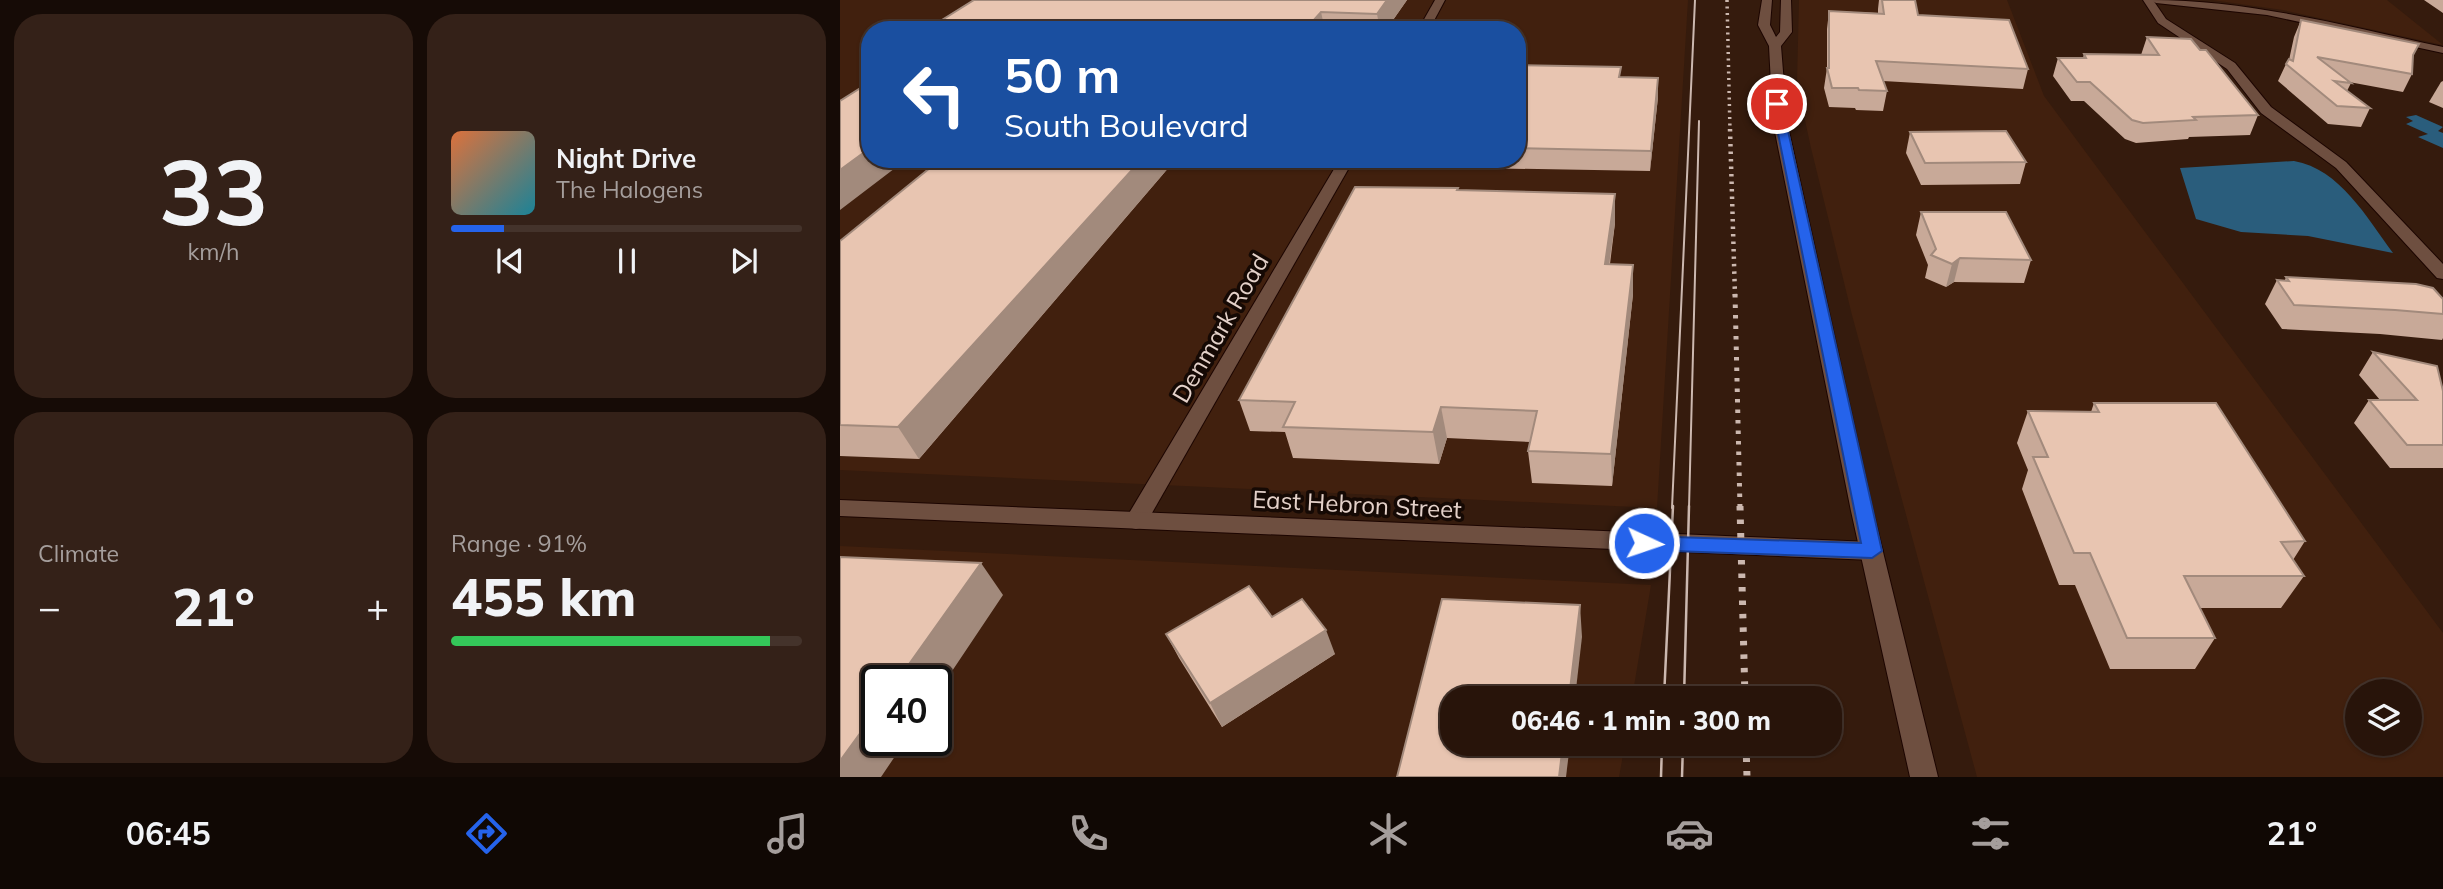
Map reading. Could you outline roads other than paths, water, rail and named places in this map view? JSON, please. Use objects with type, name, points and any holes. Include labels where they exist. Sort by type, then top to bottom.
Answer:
[{"type":"street","points":[[1428,21],[1440,0]]},
{"type":"street","points":[[1767,0],[1764,25],[1775,46],[1780,121],[1872,551],[1924,777]]},
{"type":"street","points":[[1775,46],[1786,33],[1786,0]]},
{"type":"street","points":[[2148,0],[2162,21],[2231,65],[2266,110],[2341,165],[2443,274]]},
{"type":"street","points":[[2156,0],[2297,18],[2443,50]]},
{"type":"street","name":"Denmark Road","points":[[1136,521],[1342,168]]},
{"type":"street","name":"East Hebron Street","points":[[840,508],[1872,551]]},
{"type":"water","points":[[2416,115],[2443,127],[2438,131],[2443,133],[2443,148],[2418,137],[2428,134],[2406,124],[2413,121],[2406,117]]},
{"type":"water","points":[[2294,161],[2310,166],[2339,184],[2393,253],[2308,236],[2241,232],[2196,219],[2180,168]]},
{"type":"tram line","points":[[1672,508],[1695,0]]},
{"type":"tram line","points":[[1689,508],[1699,121]]},
{"type":"tram line","points":[[1665,686],[1673,506]]},
{"type":"tram line","points":[[1684,686],[1689,506]]},
{"type":"tram line","points":[[1661,777],[1662,756]]},
{"type":"tram line","points":[[1682,777],[1683,756]]},
{"type":"railway","points":[[1727,0],[1730,131]]},
{"type":"railway","points":[[1730,129],[1735,296]]},
{"type":"railway","points":[[1735,294],[1740,508]]},
{"type":"railway","points":[[1740,506],[1745,686]]},
{"type":"railway","points":[[1746,756],[1747,777]]}]
